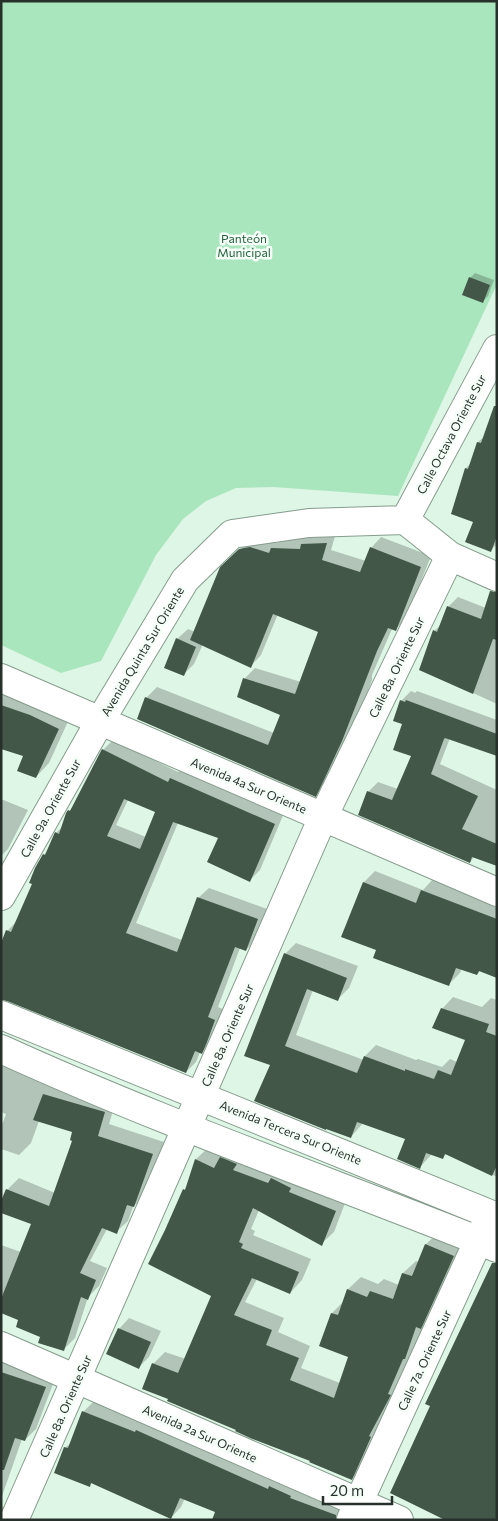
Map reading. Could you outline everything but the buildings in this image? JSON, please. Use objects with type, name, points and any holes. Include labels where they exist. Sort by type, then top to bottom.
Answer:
[{"type":"street","name":"Calle Octava Oriente Sur","points":[[405,520],[497,349]]},
{"type":"street","points":[[405,520],[450,556],[497,577]]},
{"type":"street","name":"Avenida Quinta Sur Oriente","points":[[100,721],[185,580],[232,534],[309,523],[405,520]]},
{"type":"street","name":"Calle 8a. Oriente Sur","points":[[14,1520],[323,817],[450,556]]},
{"type":"street","name":"Avenida 4a Sur Oriente","points":[[1,678],[497,892]]},
{"type":"street","name":"Calle 9a. Oriente Sur","points":[[1,896],[100,721]]},
{"type":"street","name":"Avenida Tercera Sur Oriente","points":[[1,1015],[495,1210]]},
{"type":"street","points":[[1,1050],[186,1127],[487,1245]]},
{"type":"street","name":"Calle 7a. Oriente Sur","points":[[355,1511],[487,1245],[495,1210]]},
{"type":"street","name":"Avenida 2a Sur Oriente","points":[[1,1346],[77,1379],[355,1511],[400,1520]]},
{"type":"green space","name":"Panteón Municipal","points":[[1,1],[497,1],[497,284],[398,496],[273,487],[236,488],[206,501],[183,519],[156,555],[101,661],[61,673],[1,645]]}]
